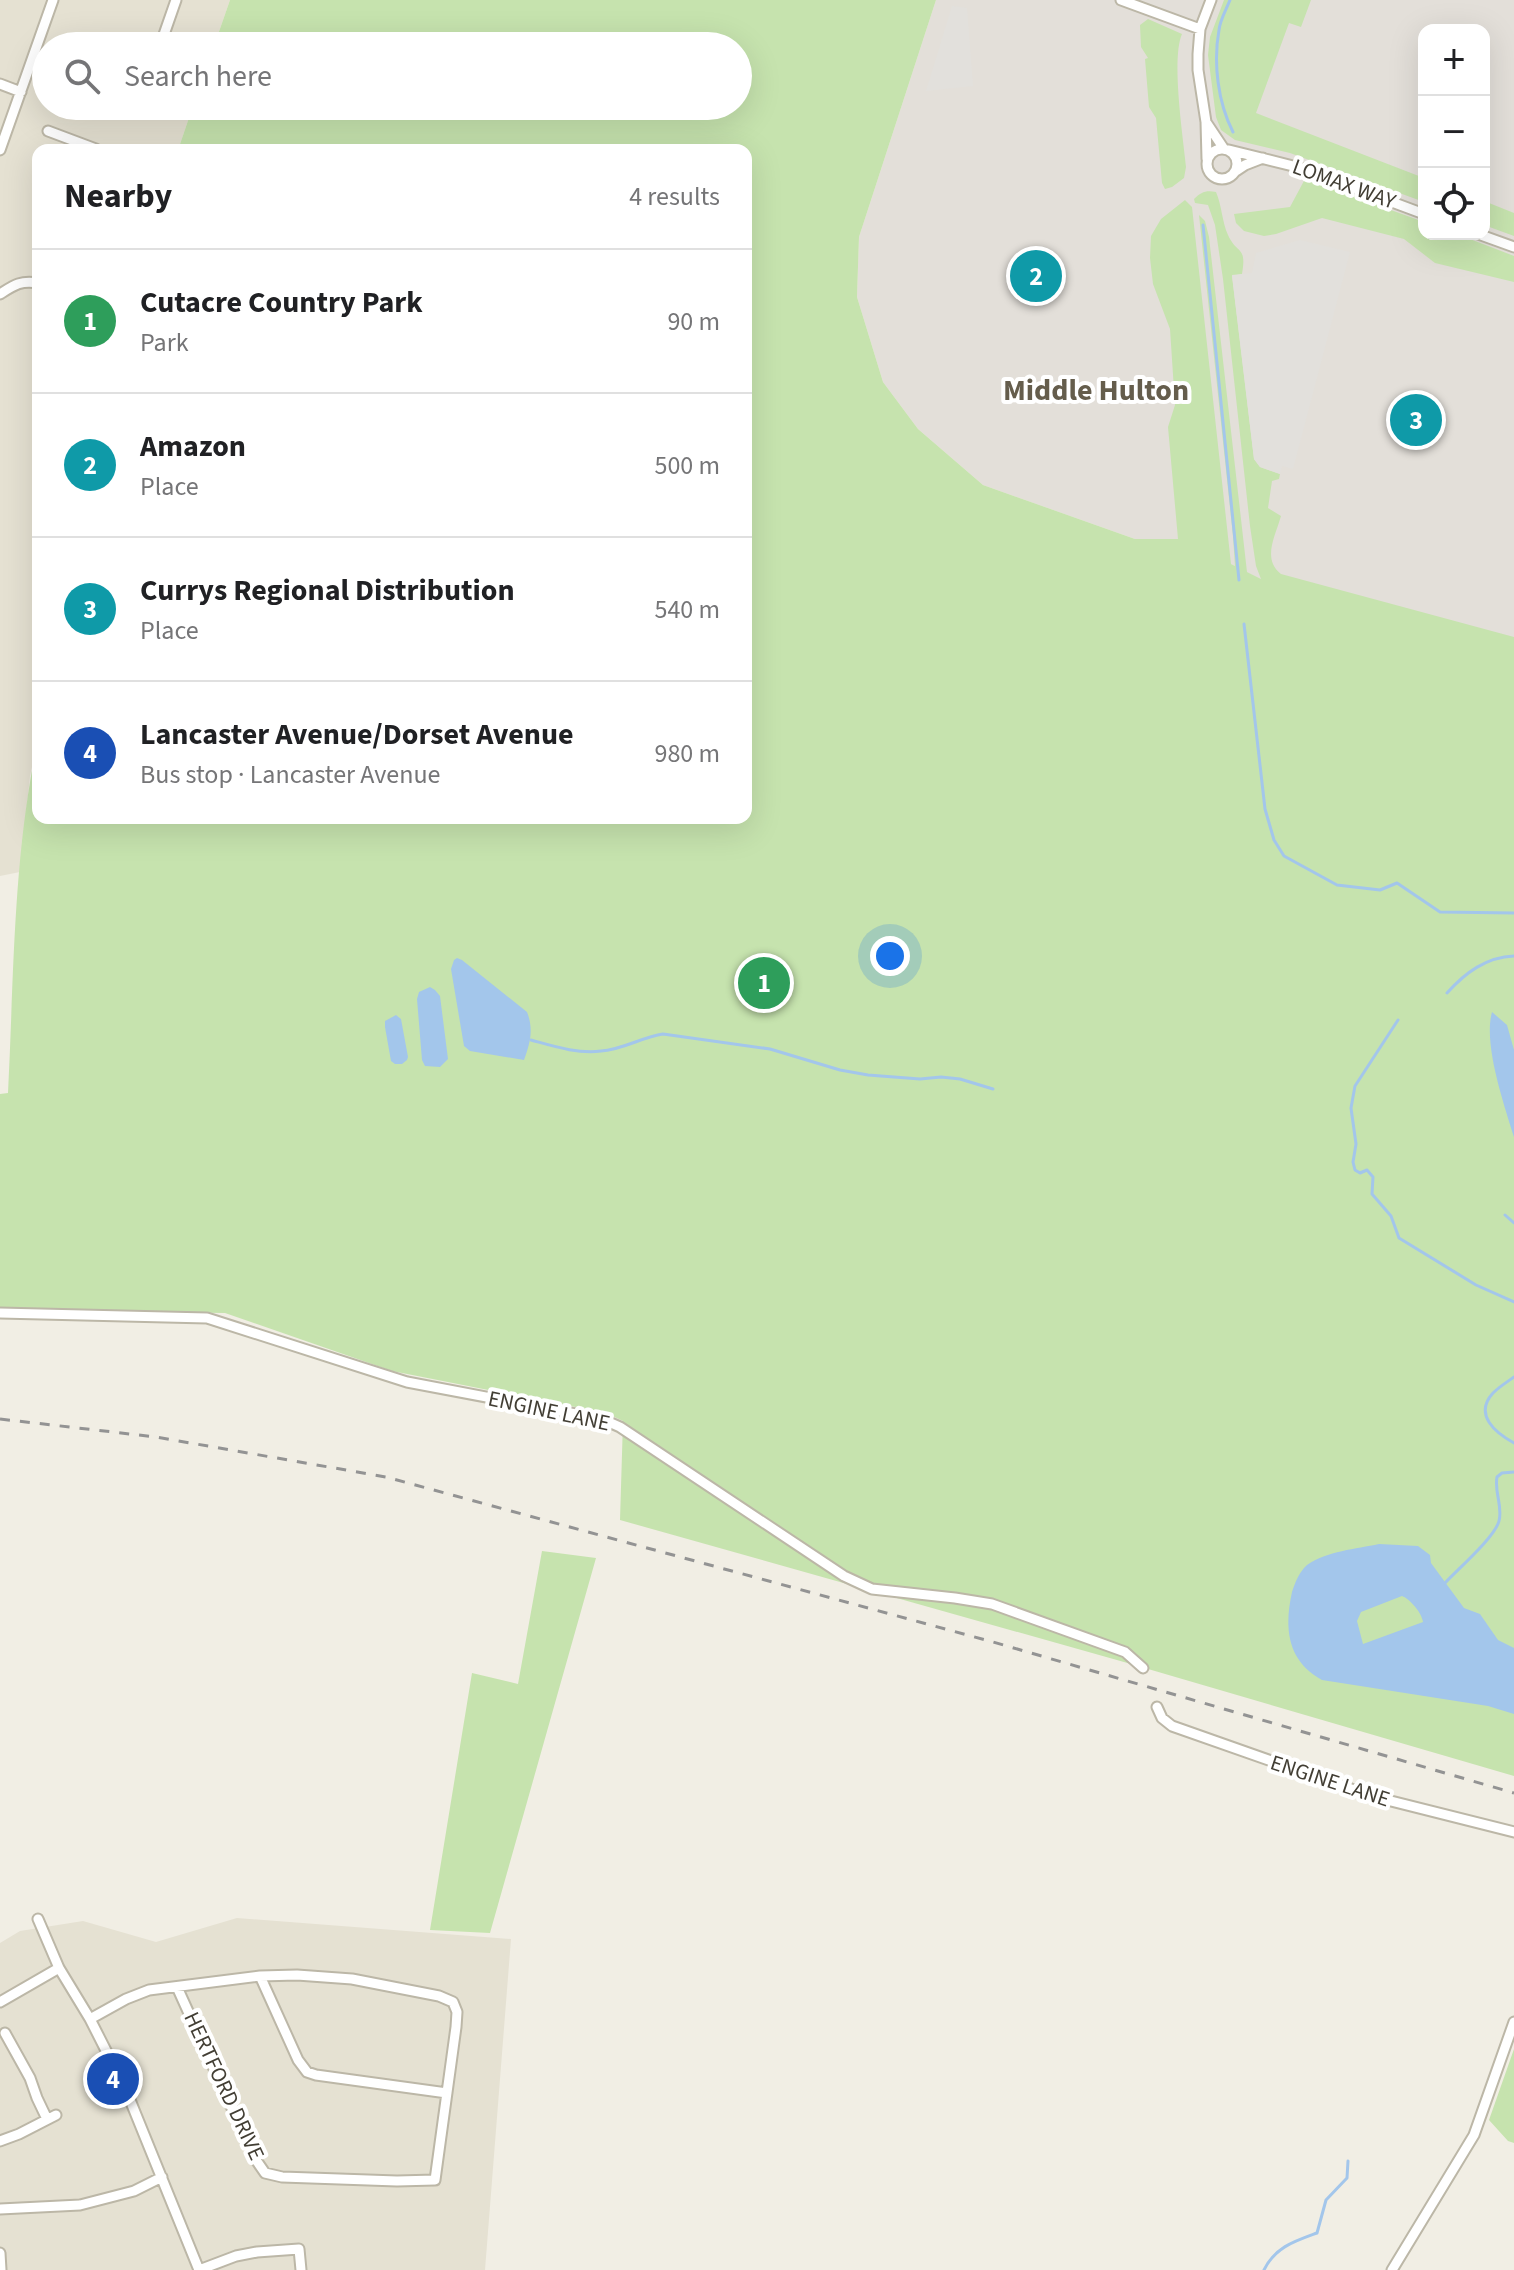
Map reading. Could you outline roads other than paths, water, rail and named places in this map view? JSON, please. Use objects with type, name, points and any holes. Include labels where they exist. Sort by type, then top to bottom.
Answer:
[{"type":"street","points":[[42,32],[53,0]]},
{"type":"street","points":[[165,32],[176,0]]},
{"type":"street","points":[[1121,0],[1200,29]]},
{"type":"street","points":[[1206,122],[1236,157],[1236,171],[1230,177],[1218,179],[1210,174],[1207,164],[1206,122],[1198,70],[1200,29],[1211,0]]},
{"type":"street","points":[[0,150],[32,60]]},
{"type":"street","points":[[0,84],[21,92]]},
{"type":"street","points":[[53,130],[87,144]]},
{"type":"street","points":[[1207,159],[1214,151],[1226,149]]},
{"type":"street","name":"LOMAX WAY","points":[[1226,149],[1301,168],[1418,212]]},
{"type":"street","name":"LOMAX WAY","points":[[1236,171],[1263,158]]},
{"type":"street","points":[[1490,238],[1514,247]]},
{"type":"street","points":[[0,294],[18,282],[32,283]]},
{"type":"street","name":"ENGINE LANE","points":[[0,1313],[207,1318],[407,1382],[602,1419],[620,1427],[844,1576],[872,1589],[992,1604],[1125,1652],[1143,1668]]},
{"type":"street","name":"ENGINE LANE","points":[[1157,1707],[1162,1718],[1172,1726],[1296,1771],[1371,1796],[1514,1832]]},
{"type":"street","points":[[38,1919],[59,1968],[90,2019],[126,2090],[199,2270],[236,2256],[299,2249],[301,2270]]},
{"type":"street","points":[[0,2002],[59,1968]]},
{"type":"street","points":[[90,2019],[149,1990],[260,1976],[298,2060],[307,2072],[447,2093]]},
{"type":"street","name":"HERTFORD DRIVE","points":[[177,1987],[254,2157],[265,2173],[282,2177],[435,2180],[457,2012],[453,2002],[439,1996],[352,1979],[260,1976]]},
{"type":"street","points":[[1392,2270],[1474,2135],[1514,2022]]},
{"type":"street","points":[[0,2141],[52,2117],[37,2098],[30,2078],[5,2033]]},
{"type":"street","points":[[0,2209],[80,2205],[134,2191],[162,2177]]},
{"type":"street","points":[[0,2253],[1,2270]]},
{"type":"water","points":[[457,958],[527,1012],[530,1036],[524,1060],[470,1051],[464,1046],[451,969]]},
{"type":"water","points":[[430,987],[440,996],[448,1059],[440,1067],[425,1066],[422,1060],[417,999],[419,992]]},
{"type":"water","points":[[1492,1012],[1507,1025],[1514,1050],[1514,1137],[1492,1057]]},
{"type":"water","points":[[396,1015],[401,1019],[408,1057],[402,1064],[391,1061],[385,1027],[385,1021]]},
{"type":"water","points":[[1379,1544],[1418,1546],[1430,1555],[1431,1563],[1464,1608],[1480,1614],[1498,1640],[1514,1648],[1514,1714],[1488,1706],[1322,1680],[1301,1663],[1291,1642],[1288,1618],[1292,1592],[1300,1574],[1307,1565],[1323,1557]],"holes":[[[1402,1596],[1412,1603],[1423,1622],[1363,1644],[1357,1621],[1361,1612]]]},
{"type":"waterway","points":[[1230,0],[1220,26],[1217,69],[1220,96],[1233,132]]},
{"type":"waterway","points":[[1203,225],[1239,580]]},
{"type":"waterway","points":[[1244,624],[1265,809],[1274,840],[1284,856],[1337,885],[1380,890],[1397,883],[1440,912],[1514,913]]},
{"type":"waterway","points":[[1447,993],[1477,967],[1494,959],[1514,956]]},
{"type":"waterway","points":[[1398,1020],[1355,1086],[1351,1108],[1356,1144],[1355,1170],[1360,1173],[1367,1170],[1373,1177],[1372,1194],[1391,1216],[1399,1238],[1476,1285],[1514,1302]]},
{"type":"waterway","points":[[531,1040],[592,1052],[663,1034],[770,1049],[868,1075],[960,1079],[993,1089]]},
{"type":"waterway","points":[[1505,1215],[1514,1223]]},
{"type":"waterway","points":[[1514,1377],[1493,1393],[1485,1409],[1494,1429],[1514,1443]]},
{"type":"waterway","points":[[1445,1583],[1496,1528],[1500,1515],[1497,1477],[1502,1473],[1514,1472]]},
{"type":"waterway","points":[[1264,2270],[1280,2250],[1317,2233],[1326,2200],[1347,2178],[1348,2161]]},
{"type":"railway","points":[[0,1419],[156,1437],[386,1477],[993,1642],[1514,1793]]},
{"type":"place","name":"Amazon","points":[[1036,276]]},
{"type":"place","name":"Currys Regional Distribution","points":[[1416,420]]},
{"type":"place","name":"Cutacre Country Park","points":[[764,983]]},
{"type":"place","name":"Lancaster Avenue/Dorset Avenue","points":[[113,2079]]},
{"type":"district","name":"Middle Hulton","points":[[1096,390]]}]
